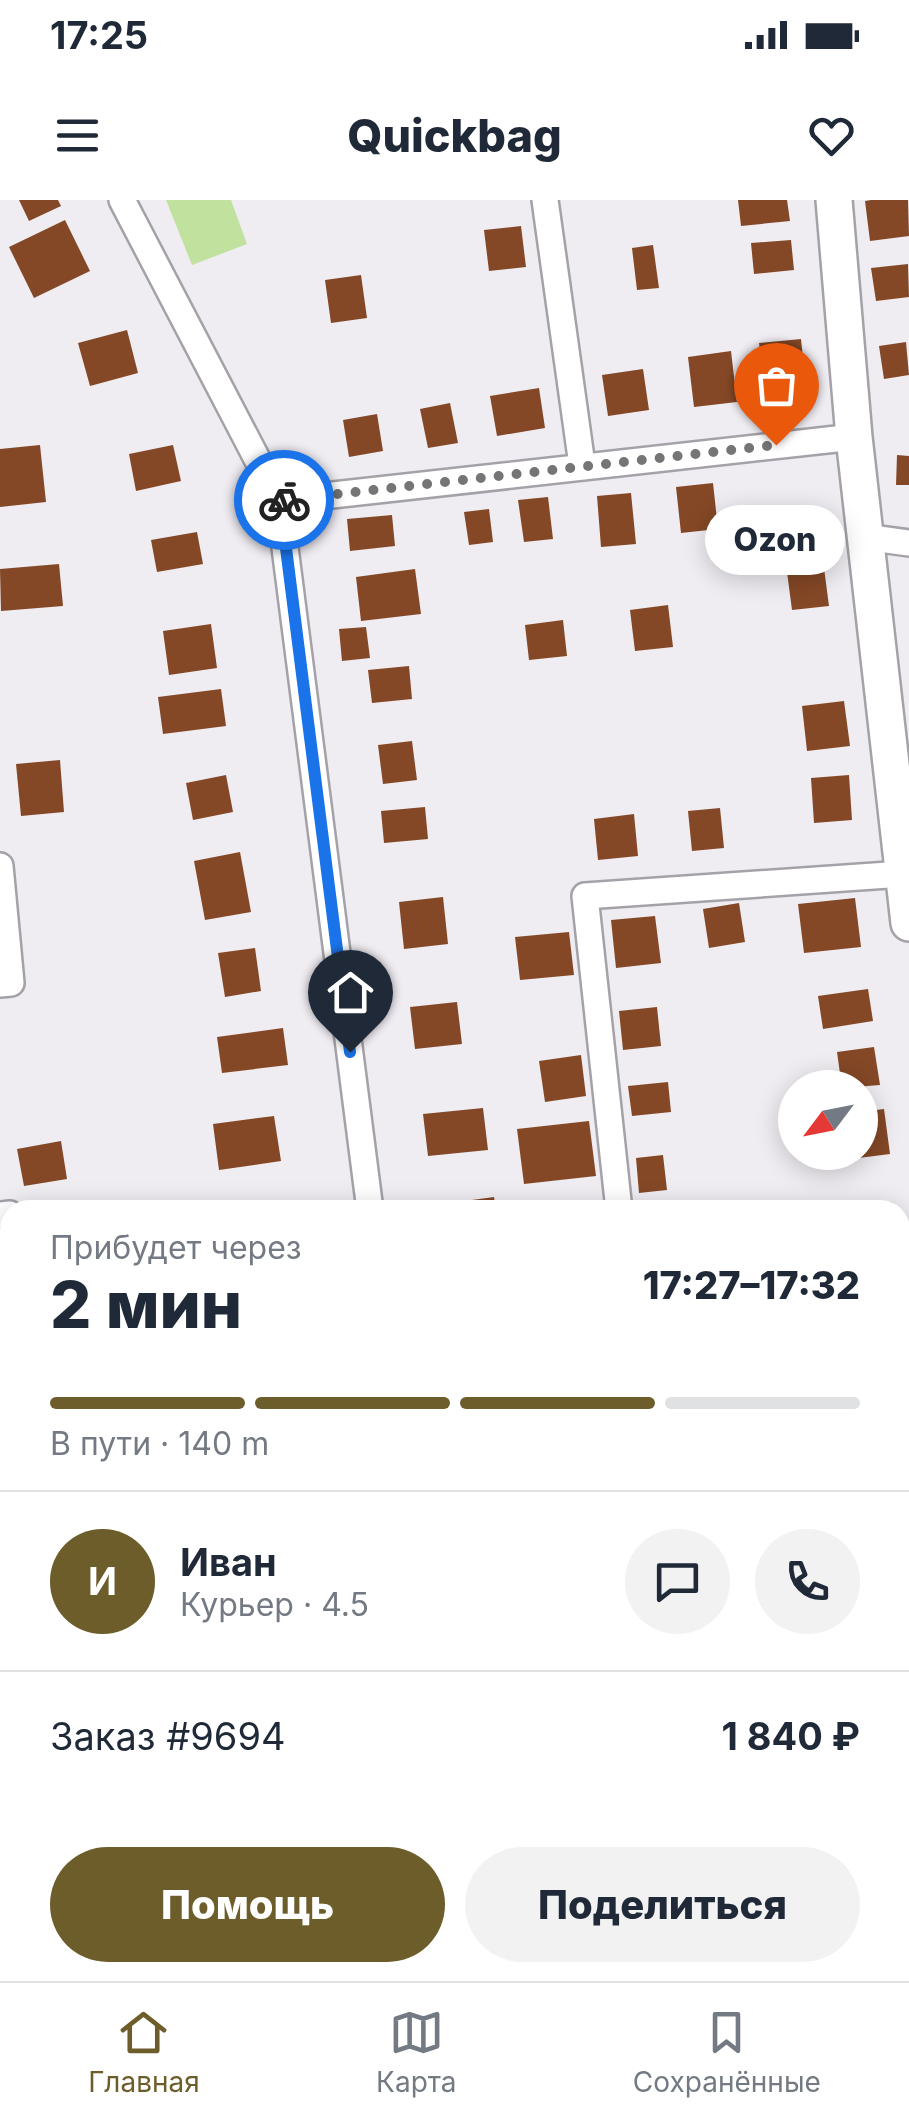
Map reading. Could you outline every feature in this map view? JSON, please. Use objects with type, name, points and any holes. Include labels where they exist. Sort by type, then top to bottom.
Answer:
[{"type":"street","points":[[122,200],[280,501],[369,1200]]},
{"type":"street","points":[[544,200],[582,464]]},
{"type":"street","points":[[834,200],[865,536],[902,790],[903,874],[909,923]]},
{"type":"street","points":[[280,501],[582,464],[854,437]]},
{"type":"street","points":[[865,536],[909,542]]},
{"type":"street","points":[[0,866],[6,983]]},
{"type":"street","points":[[618,1200],[585,896],[903,874]]},
{"type":"green space","points":[[166,200],[231,200],[247,244],[192,265]]},
{"type":"building","points":[[19,200],[58,200],[61,206],[29,221]]},
{"type":"building","points":[[738,200],[787,200],[790,221],[741,226]]},
{"type":"building","points":[[908,200],[909,236],[870,241],[865,201]]},
{"type":"building","points":[[65,220],[90,271],[34,298],[9,247]]},
{"type":"building","points":[[521,226],[526,267],[489,271],[484,230]]},
{"type":"building","points":[[791,240],[794,270],[754,274],[751,243]]},
{"type":"building","points":[[653,245],[659,288],[637,290],[632,248]]},
{"type":"building","points":[[908,264],[909,297],[876,301],[871,268]]},
{"type":"building","points":[[361,275],[367,318],[331,323],[325,280]]},
{"type":"building","points":[[127,330],[138,373],[90,386],[78,343]]},
{"type":"building","points":[[801,339],[806,387],[765,391],[759,343]]},
{"type":"building","points":[[906,342],[909,375],[884,379],[879,346]]},
{"type":"building","points":[[731,351],[737,402],[694,407],[688,357]]},
{"type":"building","points":[[643,369],[649,410],[608,416],[602,375]]},
{"type":"building","points":[[539,388],[545,428],[497,436],[490,396]]},
{"type":"building","points":[[450,403],[458,443],[428,448],[420,409]]},
{"type":"building","points":[[377,414],[383,451],[349,457],[343,420]]},
{"type":"building","points":[[40,445],[46,502],[0,507],[0,449]]},
{"type":"building","points":[[173,445],[181,481],[136,491],[129,454]]},
{"type":"building","points":[[897,455],[909,456],[909,485],[896,485]]},
{"type":"building","points":[[713,483],[718,529],[681,533],[676,487]]},
{"type":"building","points":[[631,493],[636,544],[601,547],[597,496]]},
{"type":"building","points":[[548,497],[553,539],[524,542],[518,500]]},
{"type":"building","points":[[489,509],[493,542],[469,545],[464,512]]},
{"type":"building","points":[[392,515],[395,546],[350,551],[347,519]]},
{"type":"building","points":[[197,532],[203,564],[157,572],[151,540]]},
{"type":"building","points":[[59,564],[63,606],[1,611],[0,569]]},
{"type":"building","points":[[824,568],[829,606],[792,610],[787,572]]},
{"type":"building","points":[[415,569],[421,614],[361,621],[356,577]]},
{"type":"building","points":[[668,605],[673,647],[635,651],[630,610]]},
{"type":"building","points":[[563,620],[567,656],[529,660],[525,625]]},
{"type":"building","points":[[211,624],[217,668],[169,675],[163,631]]},
{"type":"building","points":[[366,627],[370,658],[342,661],[339,629]]},
{"type":"building","points":[[409,666],[412,699],[372,703],[368,670]]},
{"type":"building","points":[[221,689],[226,726],[163,734],[158,697]]},
{"type":"building","points":[[844,701],[850,746],[807,751],[802,706]]},
{"type":"building","points":[[412,741],[417,780],[383,784],[378,745]]},
{"type":"building","points":[[60,760],[64,812],[21,816],[16,764]]},
{"type":"building","points":[[226,775],[233,812],[193,820],[186,783]]},
{"type":"building","points":[[849,775],[852,820],[814,823],[811,778]]},
{"type":"building","points":[[425,807],[428,839],[384,843],[381,811]]},
{"type":"building","points":[[720,808],[724,848],[692,851],[688,811]]},
{"type":"building","points":[[634,814],[638,856],[598,860],[594,819]]},
{"type":"building","points":[[240,852],[251,912],[205,920],[194,861]]},
{"type":"building","points":[[443,897],[448,944],[404,949],[399,902]]},
{"type":"building","points":[[855,898],[861,947],[804,953],[798,904]]},
{"type":"building","points":[[739,903],[745,942],[709,948],[703,909]]},
{"type":"building","points":[[655,916],[661,963],[616,968],[611,920]]},
{"type":"building","points":[[569,932],[574,975],[520,980],[515,937]]},
{"type":"building","points":[[255,948],[261,991],[225,997],[218,953]]},
{"type":"building","points":[[868,989],[873,1021],[823,1029],[818,996]]},
{"type":"building","points":[[457,1002],[462,1044],[415,1049],[410,1007]]},
{"type":"building","points":[[657,1007],[661,1046],[623,1050],[619,1011]]},
{"type":"building","points":[[283,1028],[288,1065],[222,1073],[217,1037]]},
{"type":"building","points":[[874,1047],[878,1070],[840,1070],[837,1052]]},
{"type":"building","points":[[581,1055],[586,1096],[545,1102],[539,1061]]},
{"type":"building","points":[[668,1082],[671,1112],[632,1116],[628,1086]]},
{"type":"building","points":[[483,1108],[488,1150],[428,1156],[423,1114]]},
{"type":"building","points":[[884,1109],[890,1154],[878,1156],[878,1110]]},
{"type":"building","points":[[274,1116],[281,1161],[219,1170],[213,1124]]},
{"type":"building","points":[[589,1121],[596,1176],[524,1184],[517,1129]]},
{"type":"building","points":[[61,1141],[67,1179],[24,1186],[17,1149]]},
{"type":"building","points":[[663,1155],[667,1190],[639,1193],[636,1158]]},
{"type":"way so far","points":[[284,500],[776,445]]},
{"type":"place","name":"Ozon","points":[[776,445]]},
{"type":"route","points":[[284,500],[280,501],[350,1052]]}]
